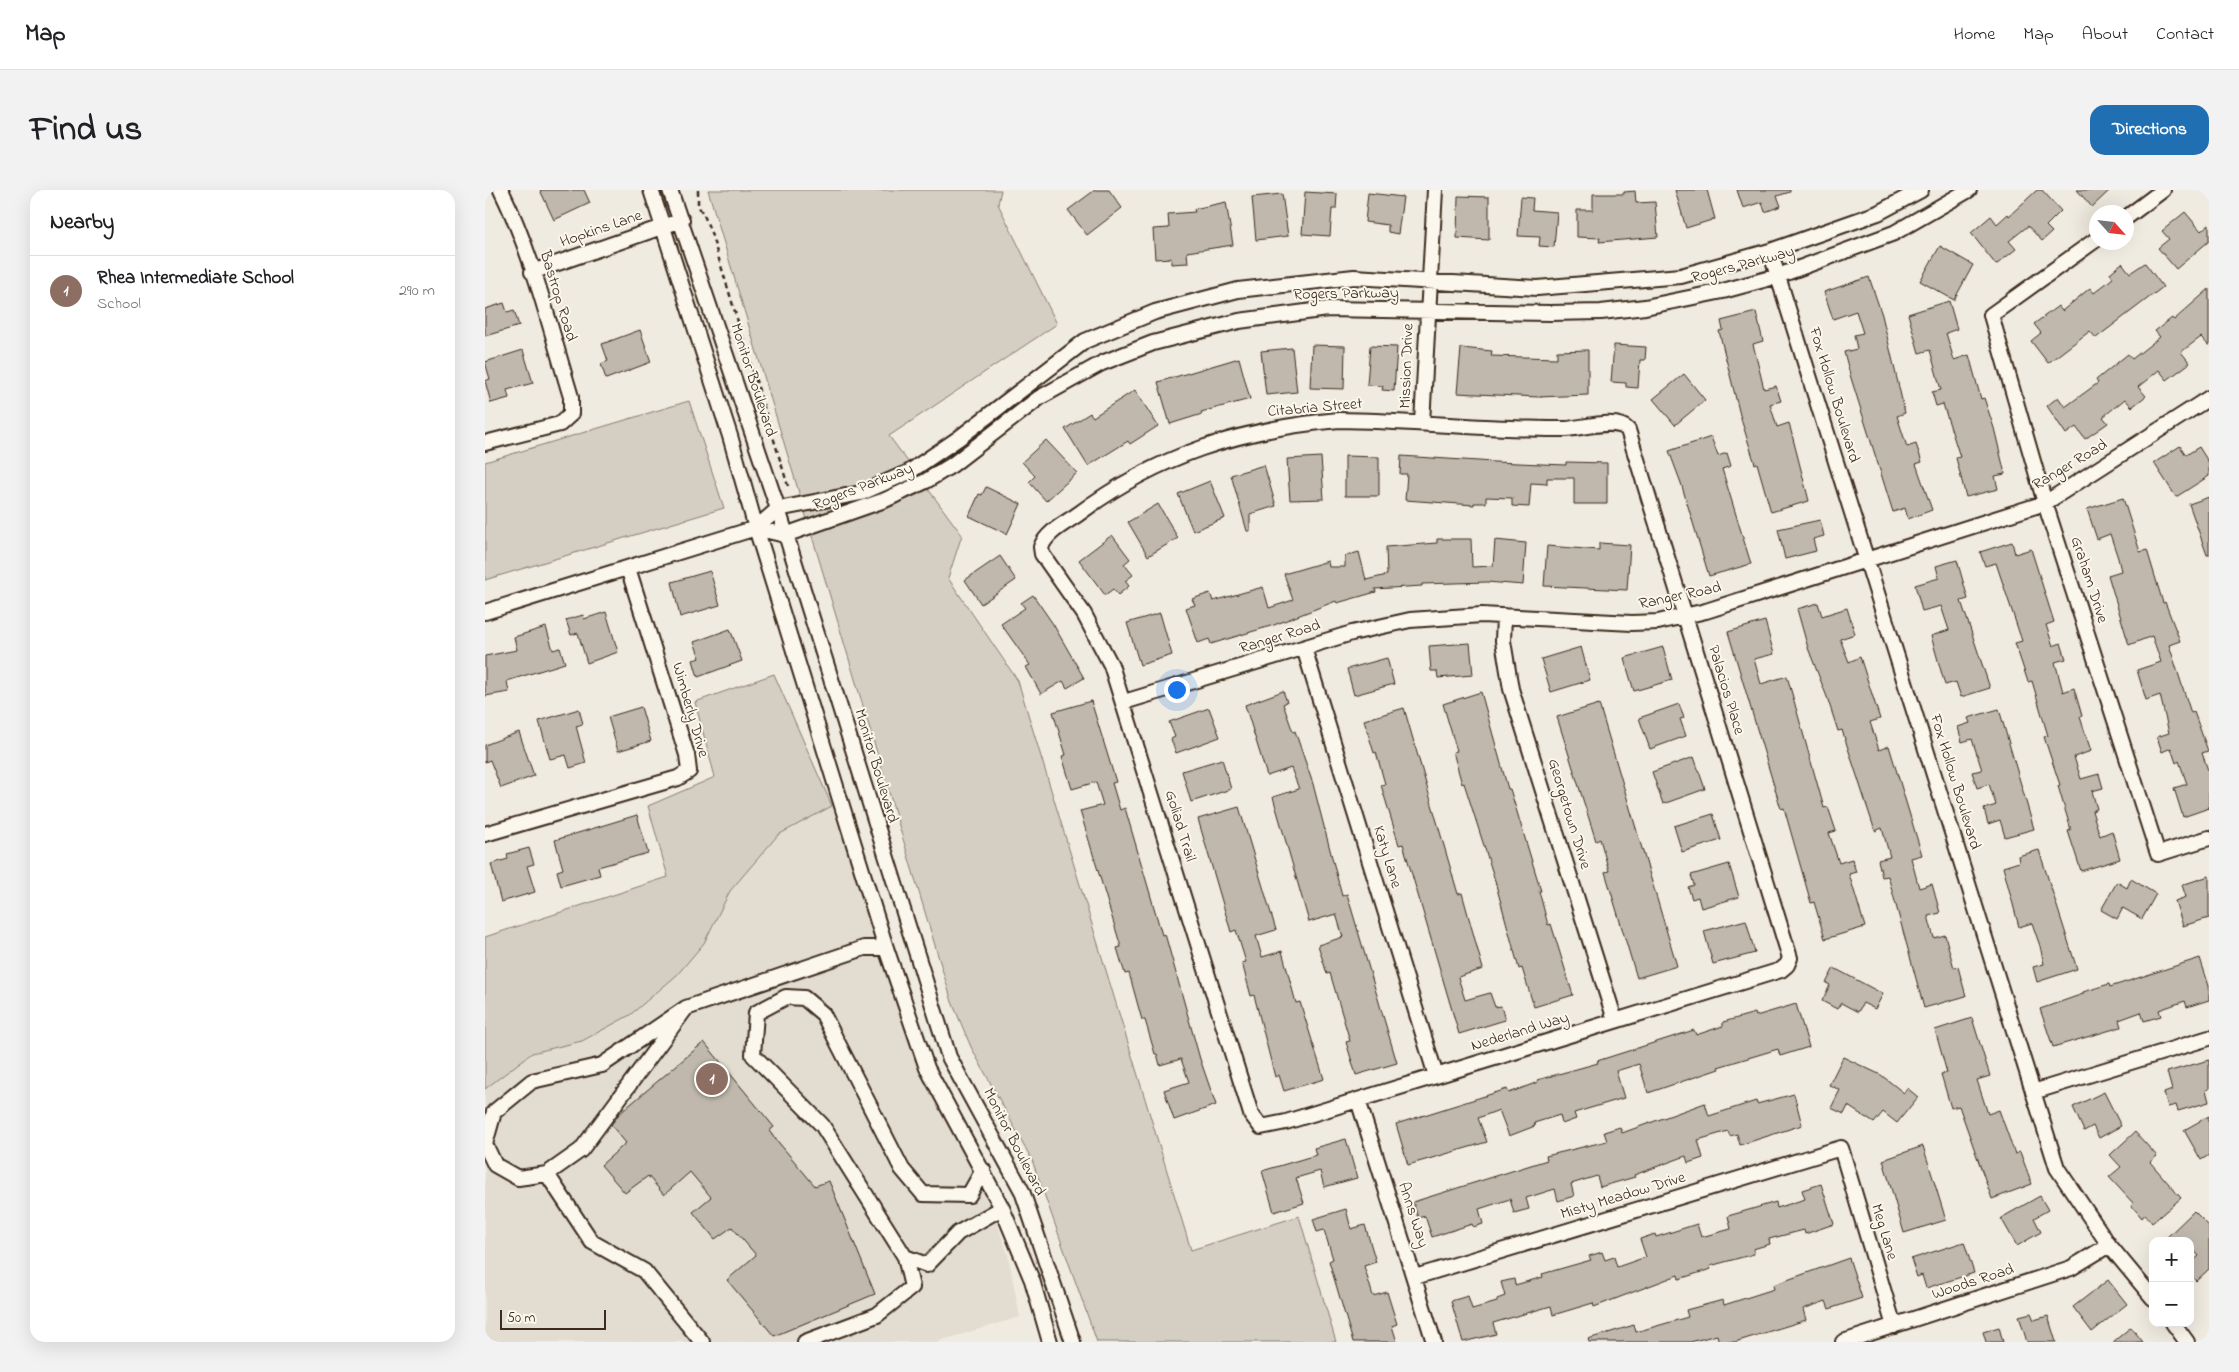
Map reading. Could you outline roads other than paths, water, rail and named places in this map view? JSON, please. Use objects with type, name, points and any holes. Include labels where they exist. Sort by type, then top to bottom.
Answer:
[{"type":"street","name":"Bastrop Road","points":[[485,443],[560,424],[571,414],[571,397],[533,272],[521,236],[501,190]]},
{"type":"street","points":[[651,190],[730,436],[756,528],[886,948],[927,1068],[1002,1208],[1032,1280],[1051,1342]]},
{"type":"street","name":"Monitor Boulevard","points":[[671,190],[778,510],[949,1057],[1022,1191],[1073,1342]]},
{"type":"street","name":"Mission Drive","points":[[1422,424],[1435,190]]},
{"type":"street","name":"Rogers Parkway","points":[[485,612],[563,586],[756,528],[778,510],[861,493],[909,472],[959,438],[1085,341],[1155,312],[1247,288],[1354,278],[1537,288],[1681,276],[1771,251],[1878,214],[1921,190]]},
{"type":"street","name":"Rogers Parkway","points":[[785,535],[885,500],[926,481],[975,449],[1039,398],[1102,363],[1153,343],[1239,321],[1297,311],[1328,309],[1550,313],[1621,310],[1723,291],[1778,276],[1894,233],[1969,190]]},
{"type":"street","points":[[2134,211],[2156,192]]},
{"type":"street","name":"Hopkins Lane","points":[[533,272],[682,220]]},
{"type":"street","name":"Graham Drive","points":[[2089,245],[1991,315],[2045,503],[2158,854],[2209,838]]},
{"type":"street","name":"Fox Hollow Boulevard","points":[[1771,251],[2057,1168],[2109,1245],[2149,1293]]},
{"type":"street","name":"Ranger Road","points":[[1123,702],[1352,633],[1410,620],[1461,615],[1632,623],[1706,612],[2045,503],[2207,403]]},
{"type":"street","name":"Citabria Street","points":[[1041,547],[1048,535],[1130,479],[1207,445],[1267,429],[1302,423],[1339,420],[1568,429],[1612,423],[1625,426]]},
{"type":"street","name":"Palacios Place","points":[[1625,426],[1628,430],[1789,951],[1787,965]]},
{"type":"street","points":[[756,528],[785,535]]},
{"type":"street","name":"Goliad Trail","points":[[1041,547],[1042,554],[1084,614],[1101,644],[1123,702],[1251,1114],[1261,1126]]},
{"type":"street","name":"Wimberly Drive","points":[[485,834],[678,778],[689,772],[687,755],[628,568]]},
{"type":"street","name":"Georgetown Drive","points":[[1504,616],[1503,641],[1511,689],[1615,1020]]},
{"type":"street","name":"Katy Lane","points":[[1304,648],[1436,1076]]},
{"type":"street","points":[[686,1008],[581,1150],[547,1174],[518,1178],[495,1166],[485,1144],[494,1112],[532,1081],[602,1065],[686,1008],[864,948],[886,948]]},
{"type":"street","name":"Nederland Way","points":[[1261,1126],[1276,1125],[1358,1100],[1781,970],[1787,965]]},
{"type":"street","points":[[805,1342],[877,1314],[912,1287],[905,1258],[823,1125],[753,1055],[756,1012],[786,996],[804,998],[823,1014],[902,1169],[923,1194],[969,1195],[983,1170]]},
{"type":"street","points":[[2033,1092],[2209,1038]]},
{"type":"street","name":"Anns Way","points":[[1358,1100],[1434,1342]]},
{"type":"street","name":"Misty Meadow Drive","points":[[1415,1277],[1841,1148]]},
{"type":"street","name":"Meg Lane","points":[[1841,1148],[1894,1326]]},
{"type":"street","points":[[547,1174],[592,1242],[644,1271],[702,1342]]},
{"type":"street","points":[[905,1258],[927,1266],[958,1233],[1002,1208]]},
{"type":"street","name":"Woods Road","points":[[1843,1342],[2071,1268],[2109,1245]]},
{"type":"street","points":[[2176,1327],[2187,1342]]},
{"type":"place","name":"Rhea Intermediate School","points":[[712,1079]]}]
